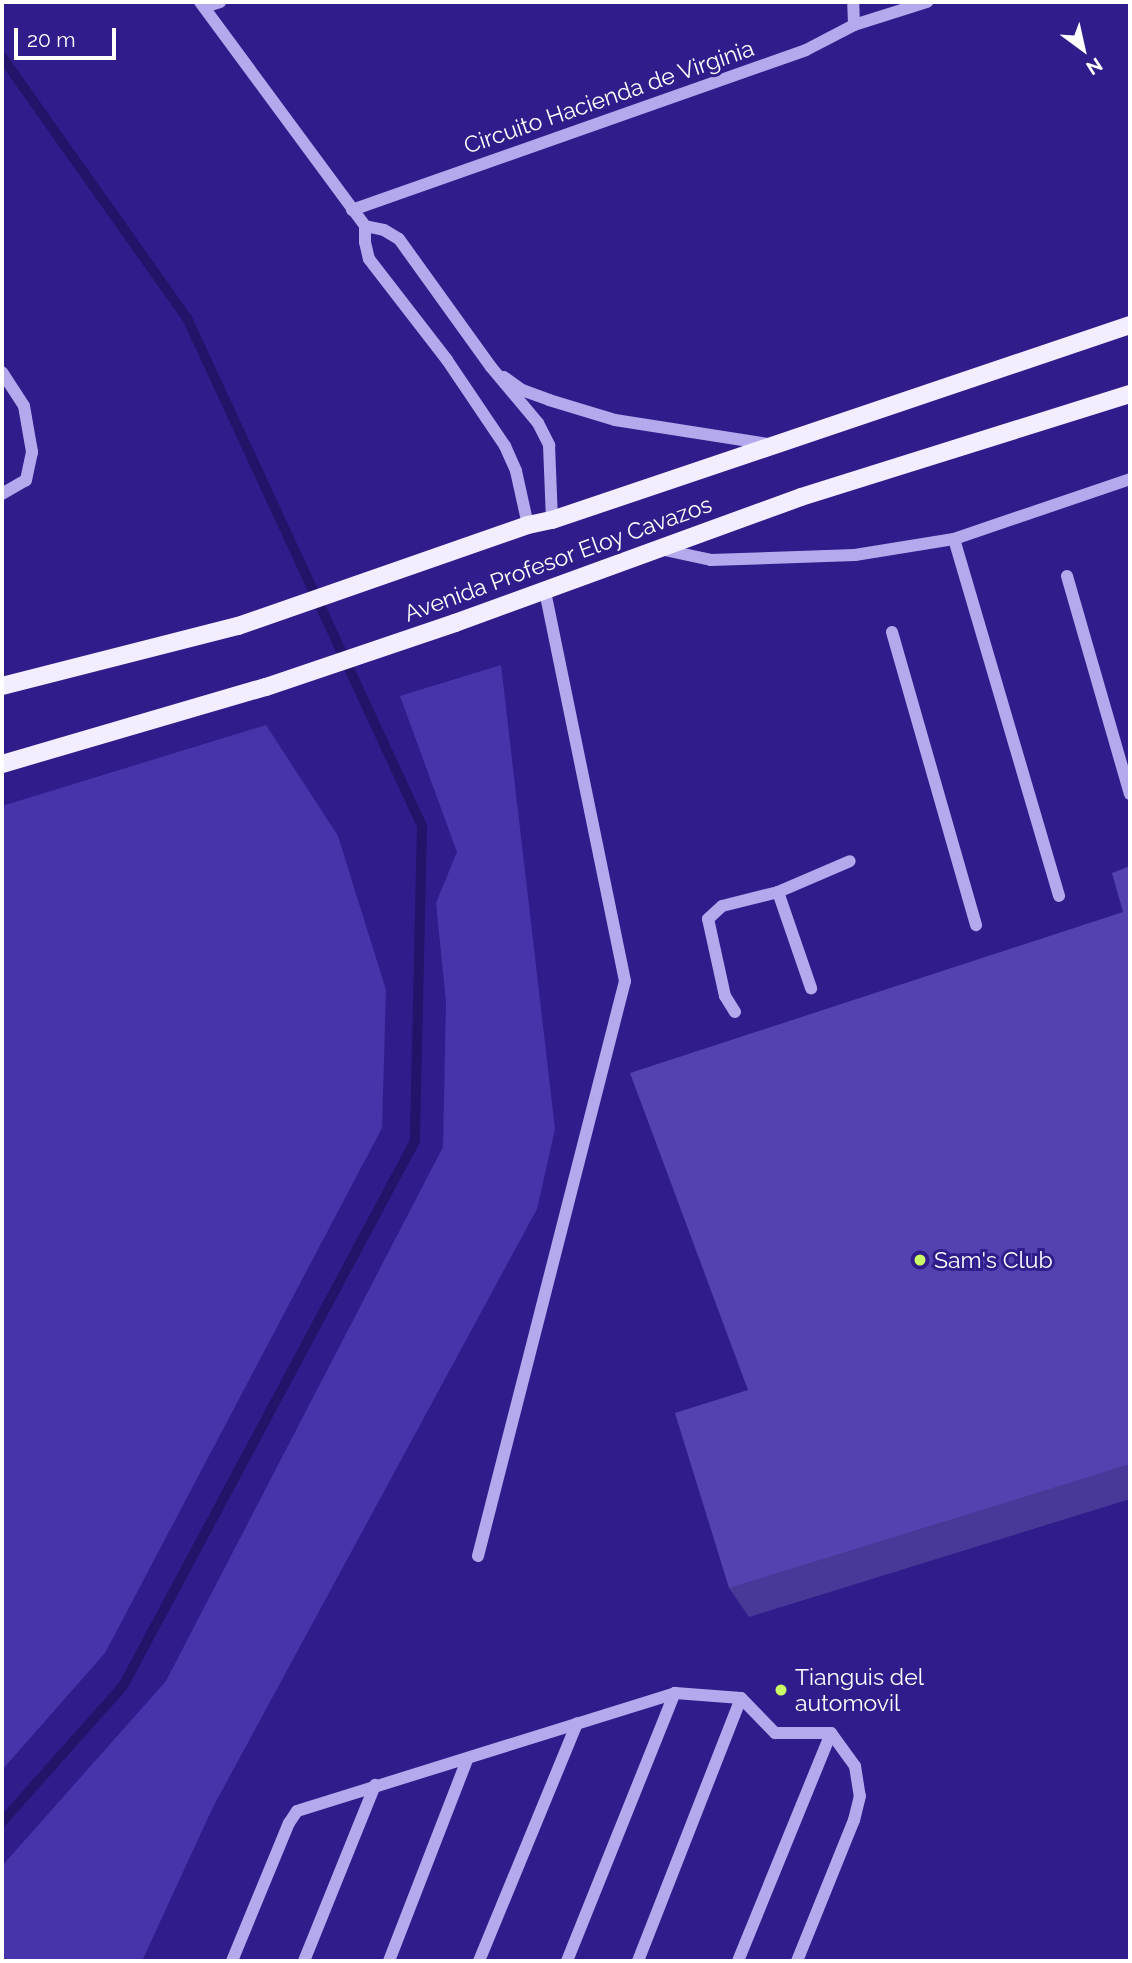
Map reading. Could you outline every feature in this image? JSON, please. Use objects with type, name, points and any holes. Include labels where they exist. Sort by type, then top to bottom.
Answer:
[{"type":"main road","name":"Avenida Profesor Eloy Cavazos","points":[[2,686],[238,626],[528,525],[552,520],[769,444],[1130,325]]},
{"type":"main road","name":"Avenida Profesor Eloy Cavazos","points":[[2,764],[266,687],[455,623],[801,497],[1130,394]]},
{"type":"street","points":[[220,2],[202,4],[352,210],[365,226],[384,230],[399,239],[491,368],[538,423],[548,445],[552,520]]},
{"type":"street","points":[[853,2],[854,25]]},
{"type":"street","name":"Circuito Hacienda de Virginia","points":[[352,210],[806,50],[854,25],[927,2]]},
{"type":"street","points":[[365,226],[369,259],[447,360],[505,446],[516,471],[528,525]]},
{"type":"street","points":[[491,368],[522,390],[578,411],[651,428],[769,444]]},
{"type":"street","points":[[2,372],[24,406],[32,452],[26,480],[2,494]]},
{"type":"street","points":[[659,548],[711,560],[855,555],[954,539],[1130,480]]},
{"type":"street","points":[[954,539],[1059,896]]},
{"type":"street","points":[[1067,576],[1130,794]]},
{"type":"street","points":[[478,1556],[625,981],[545,590]]},
{"type":"street","points":[[892,632],[976,925]]},
{"type":"street","points":[[734,1012],[725,996],[708,919],[722,906],[778,892],[850,861]]},
{"type":"street","points":[[778,892],[811,989]]},
{"type":"street","points":[[567,1961],[675,1693]]},
{"type":"street","points":[[232,1961],[295,1814],[303,1808],[467,1760],[675,1693],[741,1698],[775,1732],[831,1733]]},
{"type":"street","points":[[638,1961],[741,1698]]},
{"type":"street","points":[[479,1961],[577,1723]]},
{"type":"street","points":[[738,1961],[831,1733]]},
{"type":"street","points":[[797,1961],[854,1820],[860,1796],[855,1766],[831,1733]]},
{"type":"street","points":[[389,1961],[467,1760]]},
{"type":"street","points":[[304,1961],[376,1785]]},
{"type":"shaded area","points":[[501,665],[555,1129],[537,1209],[213,1807],[142,1961],[2,1961],[2,1866],[166,1681],[443,1147],[446,1002],[436,903],[457,852],[400,696]]},
{"type":"shaded area","points":[[266,725],[338,836],[386,990],[382,1128],[105,1653],[2,1770],[2,806]]},
{"type":"building","name":"Sam's Club","points":[[1130,866],[1130,1464],[729,1588],[675,1413],[748,1390],[630,1073],[1123,912],[1112,873]]},
{"type":"waterway","points":[[2,57],[187,318],[422,826],[415,1141],[123,1686],[2,1822]]},
{"type":"place","name":"Sam's Club","points":[[920,1260]]},
{"type":"place","name":"Tianguis del automovil","points":[[781,1690]]}]
